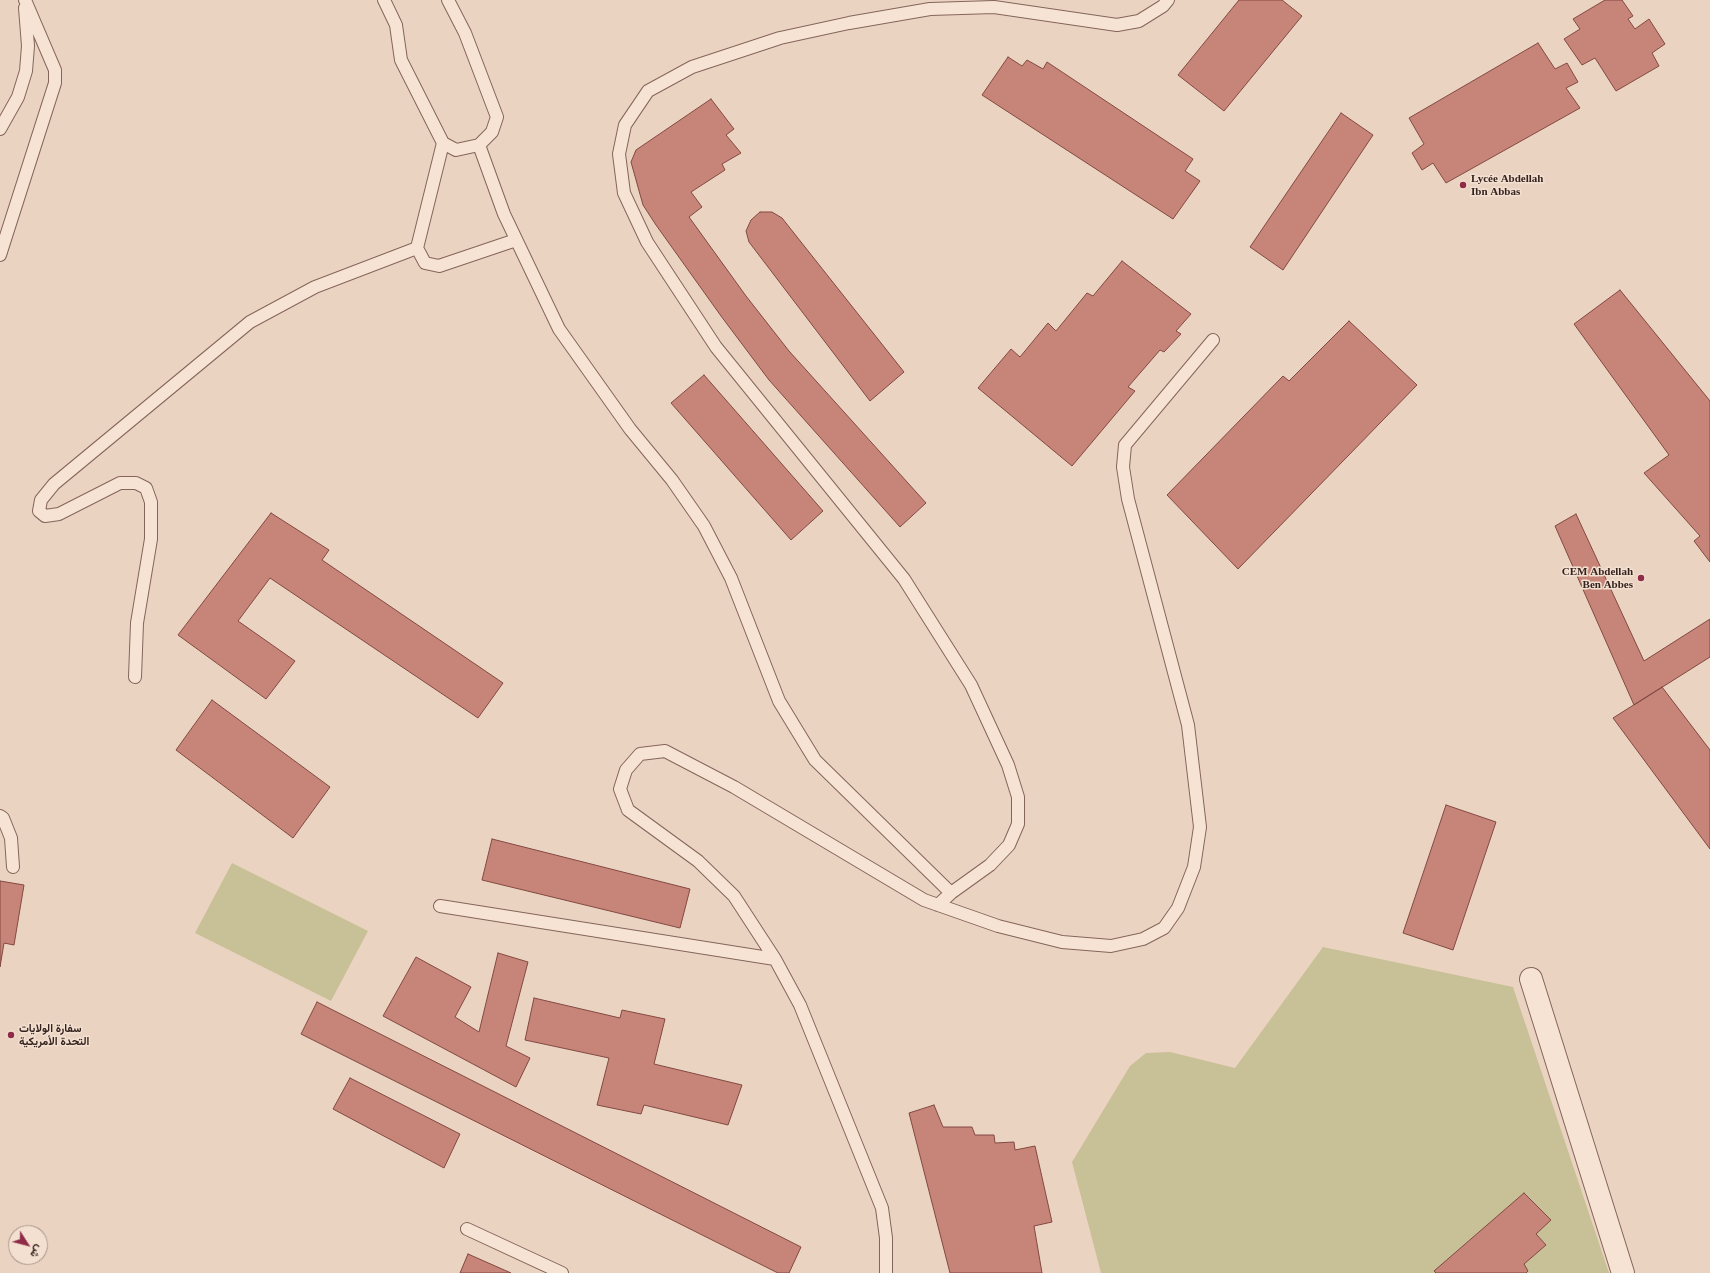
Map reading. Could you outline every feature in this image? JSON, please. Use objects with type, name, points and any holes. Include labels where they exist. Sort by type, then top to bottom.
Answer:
[{"type":"street","points":[[1531,979],[1623,1273]]},
{"type":"lane","points":[[0,129],[18,96],[26,71],[28,46],[25,0]]},
{"type":"lane","points":[[0,255],[55,83],[55,70],[25,0]]},
{"type":"lane","points":[[384,0],[396,25],[401,60],[443,143],[456,150],[479,145],[492,132],[497,117],[465,33],[448,0]]},
{"type":"lane","points":[[938,905],[951,893],[990,865],[1008,845],[1018,824],[1018,797],[1008,765],[971,685],[904,579],[716,347],[647,242],[624,193],[619,154],[625,124],[648,91],[692,67],[780,38],[848,23],[930,9],[994,7],[1117,25],[1139,21],[1163,6],[1168,0]]},
{"type":"lane","points":[[443,143],[417,248],[425,263],[438,266],[516,240]]},
{"type":"lane","points":[[479,145],[504,214],[559,329],[630,429],[672,480],[704,526],[731,578],[779,701],[815,760],[951,893]]},
{"type":"lane","points":[[134,677],[136,623],[151,539],[151,502],[146,488],[136,484],[120,483],[59,514],[45,516],[39,511],[41,500],[54,484],[250,322],[315,287],[417,248]]},
{"type":"lane","points":[[886,1273],[886,1238],[882,1208],[800,1005],[775,959],[734,896],[698,861],[628,810],[620,789],[626,770],[640,754],[666,751],[734,787],[924,900],[998,926],[1062,942],[1111,946],[1143,939],[1164,928],[1178,908],[1194,867],[1200,827],[1188,725],[1128,499],[1123,467],[1125,445],[1213,340]]},
{"type":"lane","points":[[0,816],[3,818],[11,838],[13,867]]},
{"type":"lane","points":[[440,906],[775,959]]},
{"type":"lane","points":[[467,1229],[562,1273]]},
{"type":"shaded area","points":[[232,863],[368,931],[331,1001],[195,933]]},
{"type":"shaded area","points":[[1323,947],[1513,987],[1609,1273],[1101,1273],[1072,1162],[1130,1066],[1146,1053],[1170,1052],[1235,1068]]},
{"type":"building","points":[[1239,0],[1282,0],[1302,16],[1224,111],[1178,75]]},
{"type":"building","points":[[1605,0],[1622,0],[1633,16],[1628,19],[1635,29],[1649,19],[1665,44],[1652,53],[1659,66],[1616,91],[1595,58],[1582,65],[1564,39],[1580,29],[1573,19]]},
{"type":"building","points":[[1538,43],[1555,69],[1567,63],[1578,82],[1566,88],[1580,108],[1446,183],[1433,163],[1422,170],[1412,153],[1424,144],[1409,118]]},
{"type":"building","points":[[1008,57],[1022,66],[1027,60],[1043,69],[1047,62],[1193,159],[1185,171],[1200,181],[1173,219],[982,95]]},
{"type":"building","points":[[711,99],[734,129],[726,135],[741,153],[722,164],[725,170],[691,192],[702,207],[689,217],[746,296],[789,351],[926,503],[900,527],[769,380],[721,316],[643,205],[631,162],[636,150]]},
{"type":"building","points":[[1341,113],[1373,135],[1283,270],[1250,247]]},
{"type":"building","points":[[760,212],[772,212],[782,218],[904,372],[870,401],[749,242],[746,231],[751,220]]},
{"type":"building","points":[[1122,261],[1191,314],[1176,331],[1181,334],[1164,352],[1160,350],[1128,387],[1135,391],[1072,466],[978,388],[1011,349],[1020,357],[1048,323],[1056,331],[1087,293],[1093,296]]},
{"type":"building","points":[[1620,290],[1710,401],[1710,562],[1694,541],[1700,536],[1644,473],[1669,455],[1574,324]]},
{"type":"building","points":[[1349,321],[1417,385],[1238,569],[1167,495],[1283,376],[1289,381]]},
{"type":"building","points":[[704,375],[823,511],[791,540],[671,403]]},
{"type":"building","points":[[271,513],[329,550],[322,560],[503,683],[478,718],[270,578],[238,621],[295,661],[266,699],[178,635]]},
{"type":"building","points":[[1576,514],[1644,661],[1710,619],[1710,657],[1634,705],[1555,526]]},
{"type":"building","points":[[1662,687],[1710,750],[1710,849],[1613,718]]},
{"type":"building","points":[[212,700],[330,787],[293,838],[176,750]]},
{"type":"building","points":[[1446,805],[1496,822],[1453,950],[1403,933]]},
{"type":"building","points":[[492,839],[690,889],[680,928],[482,880]]},
{"type":"building","points":[[0,881],[24,885],[14,945],[4,943],[0,967]]},
{"type":"building","points":[[498,953],[528,962],[506,1046],[530,1058],[516,1087],[383,1016],[416,957],[471,987],[455,1017],[479,1032]]},
{"type":"building","points":[[534,998],[620,1018],[622,1010],[665,1019],[654,1064],[742,1085],[728,1125],[644,1105],[641,1114],[597,1105],[609,1058],[525,1040]]},
{"type":"building","points":[[317,1002],[801,1247],[789,1273],[778,1273],[301,1034]]},
{"type":"building","points":[[350,1078],[460,1134],[444,1168],[333,1109]]},
{"type":"building","points":[[934,1105],[943,1127],[972,1127],[975,1135],[994,1135],[995,1143],[1014,1142],[1015,1150],[1035,1146],[1052,1222],[1034,1226],[1042,1273],[950,1273],[909,1113]]},
{"type":"building","points":[[1524,1193],[1551,1220],[1536,1234],[1546,1245],[1524,1264],[1528,1271],[1526,1273],[1436,1273],[1434,1271]]},
{"type":"building","points":[[468,1254],[511,1273],[460,1273]]},
{"type":"place","name":"Lycée Abdellah Ibn Abbas","points":[[1463,185]]},
{"type":"place","name":"CEM Abdellah Ben Abbes","points":[[1641,578]]},
{"type":"place","name":"سفارة الولايات التحدة الأمريكية","points":[[11,1035]]}]
